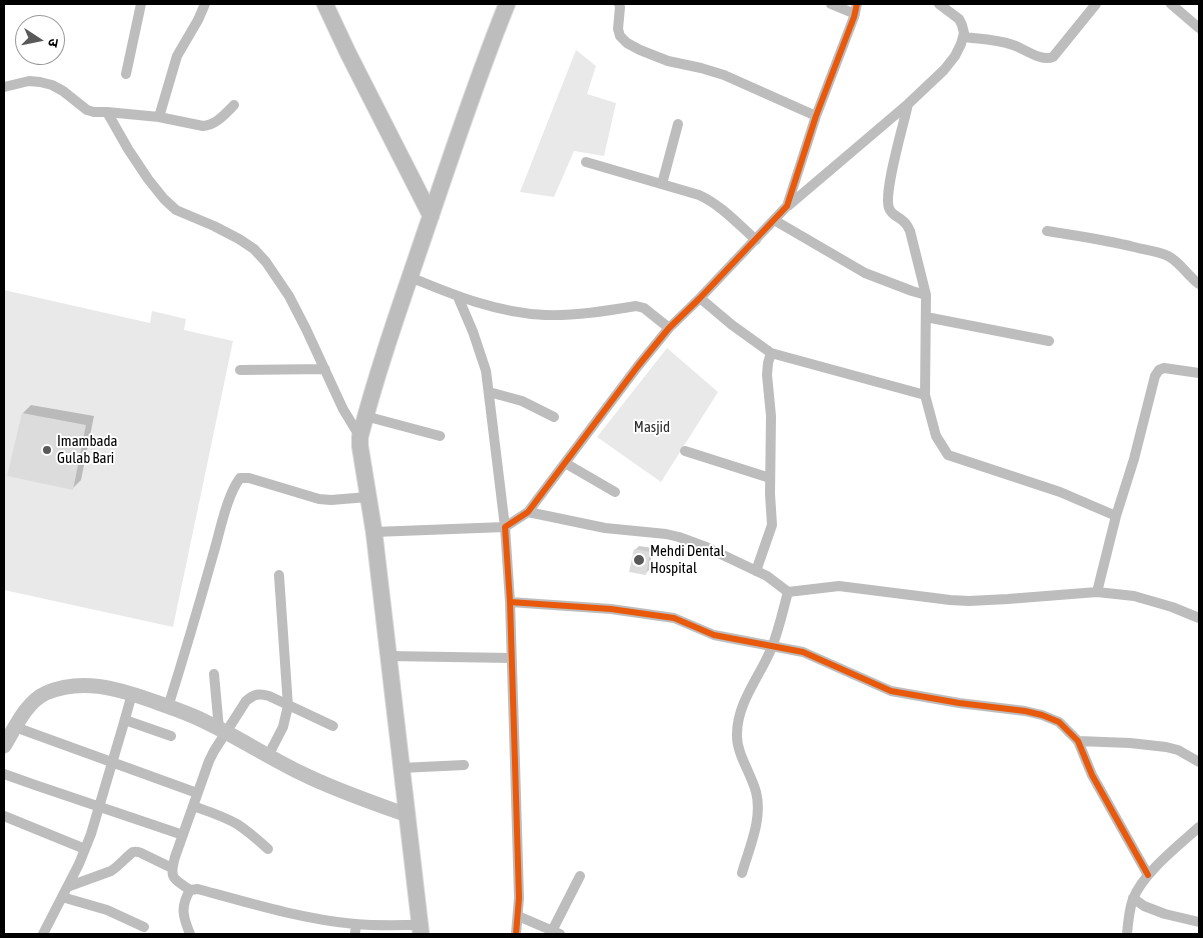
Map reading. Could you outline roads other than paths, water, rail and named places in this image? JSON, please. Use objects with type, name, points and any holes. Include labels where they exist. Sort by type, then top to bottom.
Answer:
[{"type":"main road","points":[[325,4],[431,216]]},
{"type":"main road","points":[[421,930],[374,532],[360,437],[456,139],[507,4]]},
{"type":"street","points":[[126,74],[141,4]]},
{"type":"street","points":[[159,117],[172,69],[205,4]]},
{"type":"street","points":[[619,4],[618,29],[620,36],[627,43],[668,61],[724,75],[816,116]]},
{"type":"street","points":[[788,206],[816,116],[856,9],[831,4]]},
{"type":"street","points":[[374,532],[505,528],[528,512],[669,328],[788,206],[908,104],[944,70],[955,56],[964,33],[959,19],[939,4]]},
{"type":"street","points":[[963,37],[1004,42],[1048,59],[1053,57],[1096,4]]},
{"type":"street","points":[[1171,4],[1199,28]]},
{"type":"street","points":[[4,86],[29,81],[40,82],[52,85],[87,110],[94,112],[159,117],[202,126],[209,126],[214,123],[234,105]]},
{"type":"street","points":[[908,104],[891,175],[888,203],[893,215],[902,219],[910,231],[926,295],[926,395],[936,436],[948,455],[1060,492],[1116,516]]},
{"type":"street","points":[[107,112],[148,179],[164,199],[176,210],[239,239],[254,249],[266,262],[289,296],[306,328],[343,409],[360,437]]},
{"type":"street","points":[[662,184],[678,124]]},
{"type":"street","points":[[586,162],[699,195],[719,207],[756,240]]},
{"type":"street","points":[[774,220],[865,273],[926,295]]},
{"type":"street","points":[[1047,231],[1112,242],[1168,256],[1199,284]]},
{"type":"street","points":[[410,277],[458,297],[516,312],[546,315],[579,314],[636,306],[644,308],[669,328]]},
{"type":"street","points":[[458,297],[481,353],[486,371],[505,528],[510,602],[519,898],[516,934]]},
{"type":"street","points":[[700,298],[770,353],[926,395]]},
{"type":"street","points":[[926,317],[1049,341]]},
{"type":"street","points":[[756,571],[772,525],[770,478],[771,416],[766,375],[770,353]]},
{"type":"street","points":[[1096,592],[1116,516],[1134,459],[1155,376],[1159,370],[1164,368],[1199,372]]},
{"type":"street","points":[[240,370],[325,369]]},
{"type":"street","points":[[489,392],[522,402],[554,416]]},
{"type":"street","points":[[366,416],[440,436]]},
{"type":"street","points":[[686,451],[770,478]]},
{"type":"street","points":[[565,464],[615,492]]},
{"type":"street","points":[[168,706],[234,486],[240,478],[249,478],[319,499],[368,497]]},
{"type":"street","points":[[528,512],[605,528],[679,537],[706,547],[767,576],[788,592],[839,586],[969,601],[1096,592],[1134,596],[1199,618]]},
{"type":"street","points":[[268,756],[283,727],[288,706],[279,575]]},
{"type":"street","points":[[742,873],[757,822],[758,811],[756,792],[737,741],[738,727],[746,699],[772,646],[788,592]]},
{"type":"street","points":[[510,602],[611,608],[674,618],[714,635],[803,652],[891,691],[959,703],[1025,711],[1059,722],[1078,740],[1092,775],[1148,874]]},
{"type":"street","points":[[388,656],[511,658]]},
{"type":"street","points":[[214,674],[222,731]]},
{"type":"street","points":[[4,746],[24,712],[33,702],[45,694],[59,689],[82,685],[116,689],[192,716],[307,776],[350,795],[407,815]]},
{"type":"street","points":[[43,934],[85,849],[132,694]]},
{"type":"street","points":[[333,726],[268,696],[261,694],[253,695],[246,701],[222,731],[209,761],[172,868],[172,875],[175,880],[190,890],[198,889],[254,905],[325,920],[355,929],[421,930]]},
{"type":"street","points":[[125,720],[171,736]]},
{"type":"street","points":[[15,727],[197,793]]},
{"type":"street","points":[[1078,740],[1166,747],[1178,750],[1199,762]]},
{"type":"street","points":[[401,768],[464,765]]},
{"type":"street","points":[[4,774],[183,835]]},
{"type":"street","points":[[193,806],[235,823],[268,849]]},
{"type":"street","points":[[4,816],[85,849]]},
{"type":"street","points":[[1127,934],[1128,917],[1133,898],[1148,874],[1199,827]]},
{"type":"street","points":[[65,892],[118,868],[136,852],[172,868]]},
{"type":"street","points":[[518,916],[556,932],[580,876]]},
{"type":"street","points":[[190,890],[183,905],[184,918],[190,934]]},
{"type":"street","points":[[65,892],[144,927]]},
{"type":"street","points":[[1133,898],[1144,906],[1165,914],[1199,922]]},
{"type":"place","name":"Imambada Gulab Bari","points":[[47,450]]},
{"type":"place","name":"Mehdi Dental Hospital","points":[[639,560]]},
{"type":"park label","name":"Masjid","points":[[652,427]]}]
